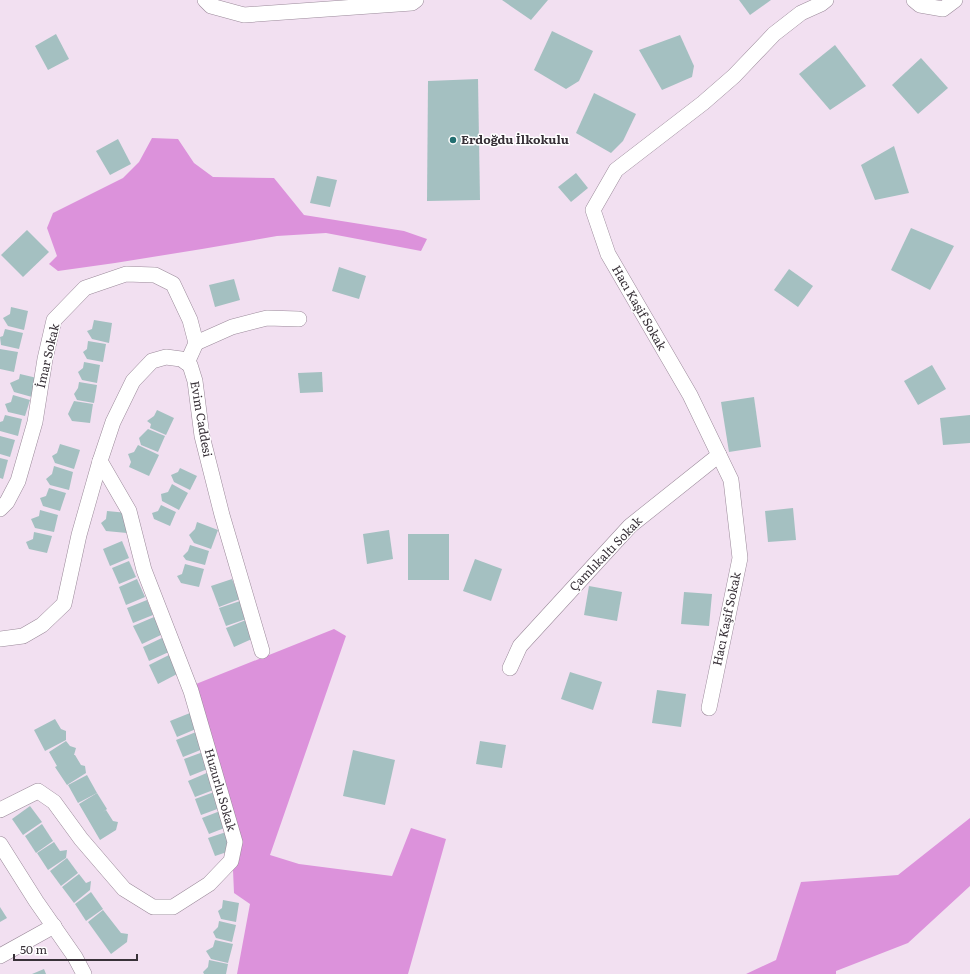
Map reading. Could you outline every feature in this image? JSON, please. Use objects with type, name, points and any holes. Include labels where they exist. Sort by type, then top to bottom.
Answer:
[{"type":"street","points":[[205,0],[211,6],[244,15],[412,3],[416,0]]},
{"type":"street","name":"Hacı Kaşif Sokak","points":[[709,708],[740,558],[731,480],[690,395],[608,254],[592,210],[616,170],[703,103],[734,76],[774,34],[800,13],[821,4],[826,0]]},
{"type":"street","points":[[914,0],[920,5],[943,8],[955,0]]},
{"type":"street","name":"İmar Sokak","points":[[0,509],[7,502],[18,481],[35,422],[45,359],[54,320],[85,288],[126,274],[155,275],[173,284],[190,320],[196,343]]},
{"type":"street","points":[[0,639],[23,636],[42,625],[64,604],[79,536],[100,461],[113,422],[133,381],[152,361],[166,357],[181,359],[187,363],[196,343],[232,327],[267,318],[299,319]]},
{"type":"street","name":"Evim Caddesi","points":[[187,363],[190,365],[195,381],[202,436],[222,515],[262,651]]},
{"type":"street","name":"Çamlıkaltı Sokak","points":[[510,668],[520,646],[630,526],[719,455]]},
{"type":"street","name":"Huzurlu Sokak","points":[[0,810],[38,791],[54,802],[81,839],[124,889],[153,907],[173,907],[209,884],[231,861],[235,842],[191,691],[144,570],[129,511],[100,461]]},
{"type":"street","points":[[0,844],[36,901],[75,956],[84,974]]},
{"type":"street","points":[[0,956],[54,926]]},
{"type":"shaded area","points":[[152,138],[178,139],[194,163],[213,177],[274,178],[304,215],[404,231],[427,239],[421,251],[326,233],[277,236],[58,271],[49,264],[57,256],[47,228],[53,213],[123,178],[139,162]]},
{"type":"shaded area","points":[[334,629],[346,636],[270,855],[299,864],[392,876],[411,828],[446,839],[408,974],[237,974],[250,904],[234,893],[233,870],[240,857],[240,841],[196,684]]},
{"type":"shaded area","points":[[970,818],[970,886],[908,943],[836,971],[836,974],[746,974],[776,960],[801,882],[898,875]]},
{"type":"building","points":[[502,0],[548,0],[531,20]]},
{"type":"building","points":[[739,0],[771,0],[750,15]]},
{"type":"building","points":[[552,31],[593,51],[579,81],[566,89],[534,70]]},
{"type":"building","points":[[56,34],[69,59],[48,70],[35,46]]},
{"type":"building","points":[[680,35],[694,66],[692,77],[662,90],[639,50]]},
{"type":"building","points":[[835,45],[866,86],[830,110],[799,74]]},
{"type":"building","points":[[921,58],[948,88],[918,114],[892,85]]},
{"type":"building","name":"Erdoğdu İlkokulu","points":[[478,79],[480,200],[427,201],[428,81]]},
{"type":"building","points":[[594,93],[636,114],[623,141],[611,153],[576,133]]},
{"type":"building","points":[[118,139],[131,164],[110,175],[96,151]]},
{"type":"building","points":[[894,146],[909,193],[875,200],[861,165]]},
{"type":"building","points":[[576,173],[588,188],[571,202],[558,187]]},
{"type":"building","points":[[317,176],[337,180],[330,207],[310,203]]},
{"type":"building","points":[[911,228],[954,246],[930,290],[891,270]]},
{"type":"building","points":[[27,230],[49,252],[23,277],[1,255]]},
{"type":"building","points":[[339,267],[366,276],[359,299],[332,291]]},
{"type":"building","points":[[789,269],[813,286],[798,307],[774,290]]},
{"type":"building","points":[[234,279],[240,300],[215,307],[209,285]]},
{"type":"building","points":[[11,307],[28,311],[24,330],[8,326],[3,318],[10,314]]},
{"type":"building","points":[[94,320],[112,323],[109,343],[92,339],[87,331],[92,329]]},
{"type":"building","points":[[5,329],[23,333],[19,349],[1,345],[0,337],[3,336]]},
{"type":"building","points":[[88,341],[106,344],[103,362],[87,359],[83,352],[87,349]]},
{"type":"building","points":[[0,349],[18,352],[14,372],[0,369]]},
{"type":"building","points":[[84,362],[100,365],[97,383],[82,380],[78,372],[83,368]]},
{"type":"building","points":[[932,365],[946,389],[918,405],[904,381]]},
{"type":"building","points":[[322,372],[323,392],[300,393],[298,373]]},
{"type":"building","points":[[20,374],[37,378],[32,397],[14,392],[10,383],[19,379]]},
{"type":"building","points":[[79,382],[97,385],[94,403],[77,400],[74,394],[78,388]]},
{"type":"building","points":[[13,395],[30,400],[25,416],[8,412],[5,404],[11,402]]},
{"type":"building","points":[[754,397],[761,447],[729,452],[721,402]]},
{"type":"building","points":[[74,401],[93,404],[90,423],[72,421],[68,414]]},
{"type":"building","points":[[157,410],[174,418],[166,435],[150,428],[151,424],[147,421],[154,416]]},
{"type":"building","points":[[5,415],[22,419],[18,436],[0,431],[0,422],[3,421]]},
{"type":"building","points":[[970,415],[970,443],[943,445],[940,418]]},
{"type":"building","points":[[148,429],[165,436],[158,452],[141,445],[139,438]]},
{"type":"building","points":[[0,436],[15,440],[10,457],[0,454]]},
{"type":"building","points":[[60,444],[80,450],[74,469],[55,463],[52,456],[57,453]]},
{"type":"building","points":[[138,445],[159,455],[149,476],[129,467],[131,462],[128,454],[134,452]]},
{"type":"building","points":[[0,458],[8,460],[3,479],[0,478]]},
{"type":"building","points":[[54,466],[73,472],[69,490],[50,485],[46,479],[52,474]]},
{"type":"building","points":[[180,468],[197,476],[190,490],[174,482],[171,475],[178,472]]},
{"type":"building","points":[[172,484],[188,493],[179,510],[162,501],[161,494],[168,492]]},
{"type":"building","points":[[49,488],[66,493],[60,511],[43,506],[40,498],[46,496]]},
{"type":"building","points":[[161,505],[176,512],[170,526],[154,519],[152,513],[158,511]]},
{"type":"building","points":[[793,508],[796,540],[768,542],[765,511]]},
{"type":"building","points":[[40,510],[58,515],[54,532],[35,528],[31,519],[39,516]]},
{"type":"building","points":[[107,511],[128,513],[127,533],[106,531],[101,523],[106,519]]},
{"type":"building","points":[[197,522],[218,530],[211,549],[194,543],[189,535],[195,529]]},
{"type":"building","points":[[389,530],[393,559],[367,564],[363,534]]},
{"type":"building","points":[[34,532],[52,536],[47,553],[29,549],[26,542],[33,539]]},
{"type":"building","points":[[408,534],[449,534],[449,580],[408,580]]},
{"type":"building","points":[[122,541],[129,558],[110,566],[103,549]]},
{"type":"building","points":[[190,545],[209,551],[205,565],[186,560],[183,556],[188,551]]},
{"type":"building","points":[[475,559],[502,569],[491,601],[463,591]]},
{"type":"building","points":[[129,561],[136,577],[119,584],[112,568]]},
{"type":"building","points":[[185,564],[204,569],[199,587],[181,583],[177,576],[182,574]]},
{"type":"building","points":[[137,579],[145,597],[126,605],[119,587]]},
{"type":"building","points":[[232,579],[240,599],[219,607],[211,586]]},
{"type":"building","points":[[589,586],[622,592],[617,621],[584,615]]},
{"type":"building","points":[[684,592],[712,594],[709,626],[681,624]]},
{"type":"building","points":[[147,600],[153,615],[133,623],[127,608]]},
{"type":"building","points":[[240,601],[246,619],[226,626],[219,608]]},
{"type":"building","points":[[154,617],[163,634],[142,644],[133,626]]},
{"type":"building","points":[[246,620],[254,638],[234,647],[226,628]]},
{"type":"building","points":[[164,637],[171,651],[149,661],[143,647]]},
{"type":"building","points":[[169,655],[179,673],[158,684],[149,665]]},
{"type":"building","points":[[570,672],[602,682],[593,710],[561,699]]},
{"type":"building","points":[[657,690],[686,694],[681,727],[652,723]]},
{"type":"building","points":[[190,713],[196,729],[177,737],[170,721]]},
{"type":"building","points":[[55,719],[61,729],[66,731],[66,740],[45,751],[34,730]]},
{"type":"building","points":[[196,732],[203,749],[183,757],[176,740]]},
{"type":"building","points":[[66,741],[70,746],[76,748],[74,755],[81,765],[85,766],[86,773],[67,785],[55,767],[57,766],[49,752]]},
{"type":"building","points":[[480,741],[506,745],[502,768],[476,764]]},
{"type":"building","points":[[353,750],[395,760],[385,805],[343,796]]},
{"type":"building","points":[[203,752],[210,768],[190,776],[184,759]]},
{"type":"building","points":[[209,772],[216,789],[195,797],[188,781]]},
{"type":"building","points":[[87,775],[97,793],[78,803],[68,785]]},
{"type":"building","points":[[214,792],[220,808],[201,815],[195,799]]},
{"type":"building","points":[[97,793],[107,809],[103,812],[106,810],[113,821],[118,822],[116,830],[100,840],[79,804]]},
{"type":"building","points":[[30,806],[42,822],[23,835],[12,819]]},
{"type":"building","points":[[220,811],[227,827],[209,834],[202,818]]},
{"type":"building","points":[[42,824],[53,841],[36,853],[25,836]]},
{"type":"building","points":[[226,832],[233,850],[215,856],[208,838]]},
{"type":"building","points":[[54,842],[60,851],[67,850],[66,858],[48,870],[37,853]]},
{"type":"building","points":[[67,858],[78,873],[61,886],[50,871]]},
{"type":"building","points":[[79,874],[86,883],[91,881],[90,890],[74,903],[62,887]]},
{"type":"building","points":[[91,892],[103,909],[86,921],[75,904]]},
{"type":"building","points":[[223,900],[239,903],[236,922],[221,919],[218,911],[222,908]]},
{"type":"building","points":[[0,907],[7,918],[0,922]]},
{"type":"building","points":[[103,910],[121,933],[128,934],[127,942],[111,954],[88,922]]},
{"type":"building","points":[[219,921],[236,925],[232,942],[216,938],[213,932],[218,927]]},
{"type":"building","points":[[215,940],[233,944],[228,963],[211,959],[206,951],[213,947]]},
{"type":"building","points":[[209,960],[228,964],[226,974],[204,974],[203,972],[208,967]]},
{"type":"building","points":[[44,969],[46,974],[32,974]]},
{"type":"place","name":"Erdoğdu İlkokulu","points":[[453,140]]}]
